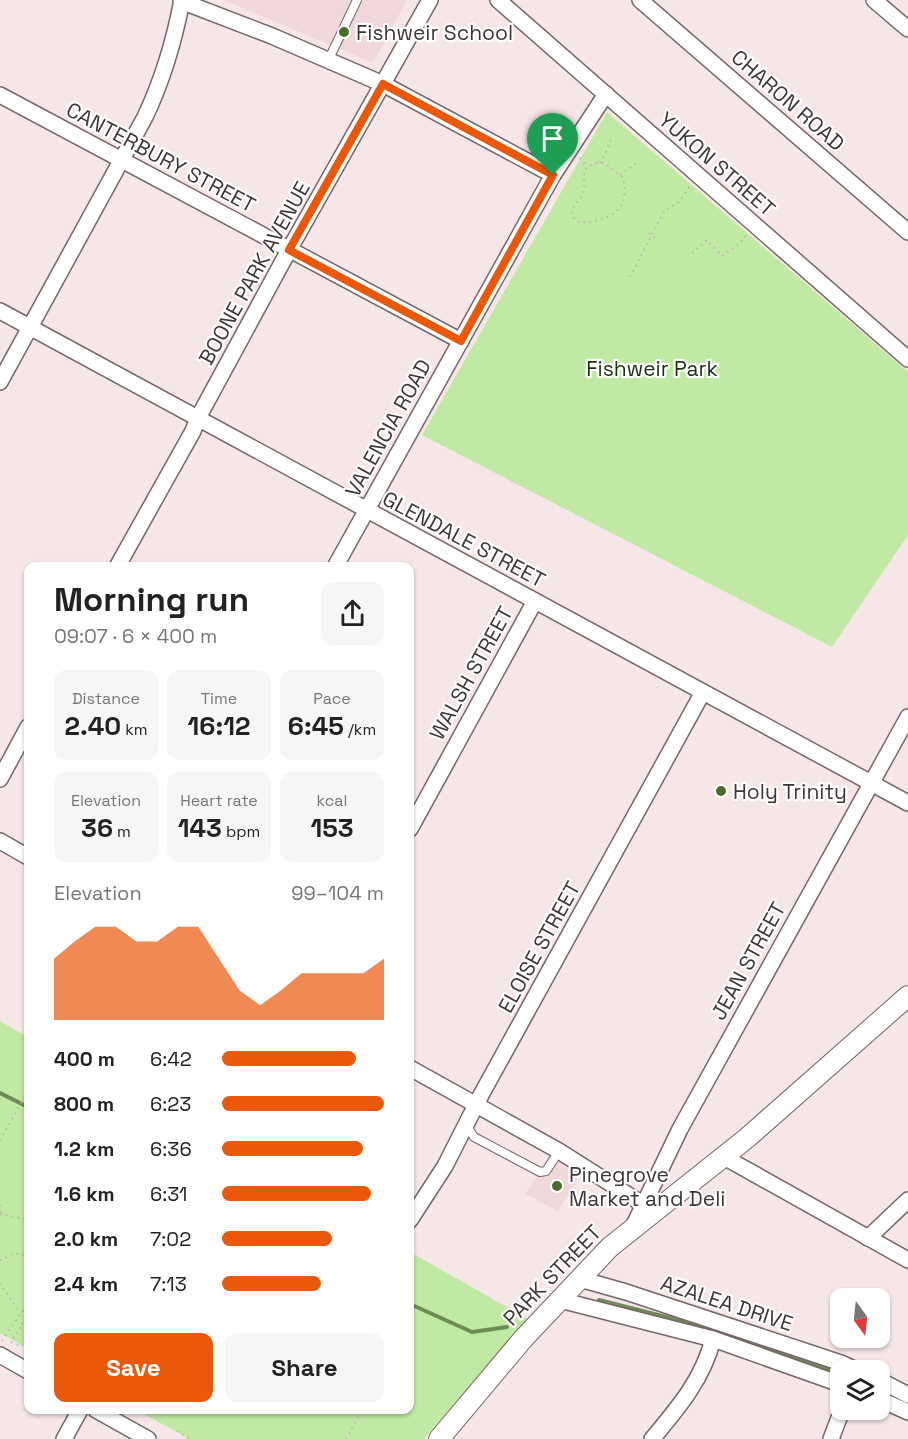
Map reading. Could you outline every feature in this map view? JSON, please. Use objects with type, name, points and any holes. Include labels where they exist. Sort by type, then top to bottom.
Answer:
[{"type":"street","points":[[0,382],[123,160],[160,86],[174,39],[182,0],[383,84],[553,175]]},
{"type":"street","name":"BOONE PARK AVENUE","points":[[120,562],[193,431],[289,250],[430,0]]},
{"type":"street","name":"YUKON STREET","points":[[498,0],[908,359]]},
{"type":"street","name":"CHARON ROAD","points":[[640,0],[908,232]]},
{"type":"street","points":[[874,0],[908,29]]},
{"type":"street","name":"VALENCIA ROAD","points":[[338,562],[553,175],[606,94]]},
{"type":"street","name":"CANTERBURY STREET","points":[[0,95],[461,341]]},
{"type":"street","name":"GLENDALE STREET","points":[[0,311],[908,803]]},
{"type":"street","name":"WALSH STREET","points":[[414,822],[535,601]]},
{"type":"street","name":"ELOISE STREET","points":[[414,1214],[444,1166],[704,692]]},
{"type":"street","name":"JEAN STREET","points":[[649,1208],[680,1129],[908,717]]},
{"type":"street","points":[[0,779],[24,734]]},
{"type":"street","points":[[0,841],[24,855]]},
{"type":"street","name":"PARK STREET","points":[[439,1439],[523,1339],[610,1247],[632,1229],[649,1208],[724,1157],[908,996]]},
{"type":"street","points":[[414,1070],[558,1151],[649,1208]]},
{"type":"street","points":[[724,1157],[908,1260]]},
{"type":"street","points":[[868,1238],[908,1200]]},
{"type":"street","name":"AZALEA DRIVE","points":[[580,1279],[636,1295],[832,1360]]},
{"type":"street","name":"AZALEA DRIVE","points":[[560,1300],[713,1339],[830,1380]]},
{"type":"street","points":[[652,1439],[687,1397],[702,1373],[713,1339]]},
{"type":"street","points":[[0,1355],[24,1369]]},
{"type":"street","points":[[890,1386],[908,1395]]},
{"type":"street","points":[[890,1404],[908,1412]]},
{"type":"street","points":[[64,1439],[78,1414]]},
{"type":"street","points":[[103,1414],[148,1439]]},
{"type":"street","points":[[831,1439],[838,1420]]},
{"type":"lane","points":[[328,61],[357,0]]},
{"type":"lane","points":[[466,1125],[474,1137],[540,1172],[546,1171],[558,1151]]},
{"type":"path","points":[[600,163],[608,150],[611,137]]},
{"type":"path","points":[[580,158],[587,167]]},
{"type":"path","points":[[600,163],[605,163],[622,178],[625,195],[622,206],[616,213],[582,223],[575,221],[572,215],[573,207],[584,190],[583,174],[587,167],[600,163]]},
{"type":"path","points":[[620,175],[638,163]]},
{"type":"path","points":[[630,277],[664,210],[679,202],[699,174]]},
{"type":"path","points":[[650,234],[657,238]]},
{"type":"path","points":[[692,253],[707,240],[722,256],[740,243]]},
{"type":"path","points":[[0,1140],[24,1099]]},
{"type":"path","points":[[0,1204],[1,1214],[24,1219]]},
{"type":"path","points":[[0,1260],[10,1253],[24,1256]]},
{"type":"path","points":[[0,1283],[20,1313]]},
{"type":"path","points":[[0,1345],[24,1309]]},
{"type":"path","points":[[16,1320],[23,1324],[11,1342],[20,1346]]},
{"type":"path","points":[[346,1439],[360,1414]]},
{"type":"path","points":[[177,1431],[191,1439]]},
{"type":"shaded area","name":"Fishweir School","points":[[224,0],[407,0],[373,63]]},
{"type":"shaded area","points":[[551,1153],[581,1173],[558,1211],[526,1194]]},
{"type":"green space","name":"Fishweir Park","points":[[607,112],[908,372],[908,535],[832,647],[422,435]]},
{"type":"green space","points":[[0,1021],[24,1035],[24,1347],[0,1333]]},
{"type":"green space","points":[[414,1254],[528,1319],[424,1439],[189,1439],[144,1414],[414,1414]]},
{"type":"waterway","points":[[0,1093],[24,1105]]},
{"type":"waterway","points":[[599,1300],[718,1330],[830,1370]]},
{"type":"waterway","points":[[414,1306],[472,1332],[507,1327]]},
{"type":"waterway","points":[[890,1395],[902,1402]]},
{"type":"place","name":"Fishweir School","points":[[344,32]]},
{"type":"place","name":"Holy Trinity","points":[[721,791]]},
{"type":"place","name":"Pinegrove Market and Deli","points":[[557,1186]]},
{"type":"route","points":[[383,84],[553,175],[461,341],[289,250],[383,84]]}]
